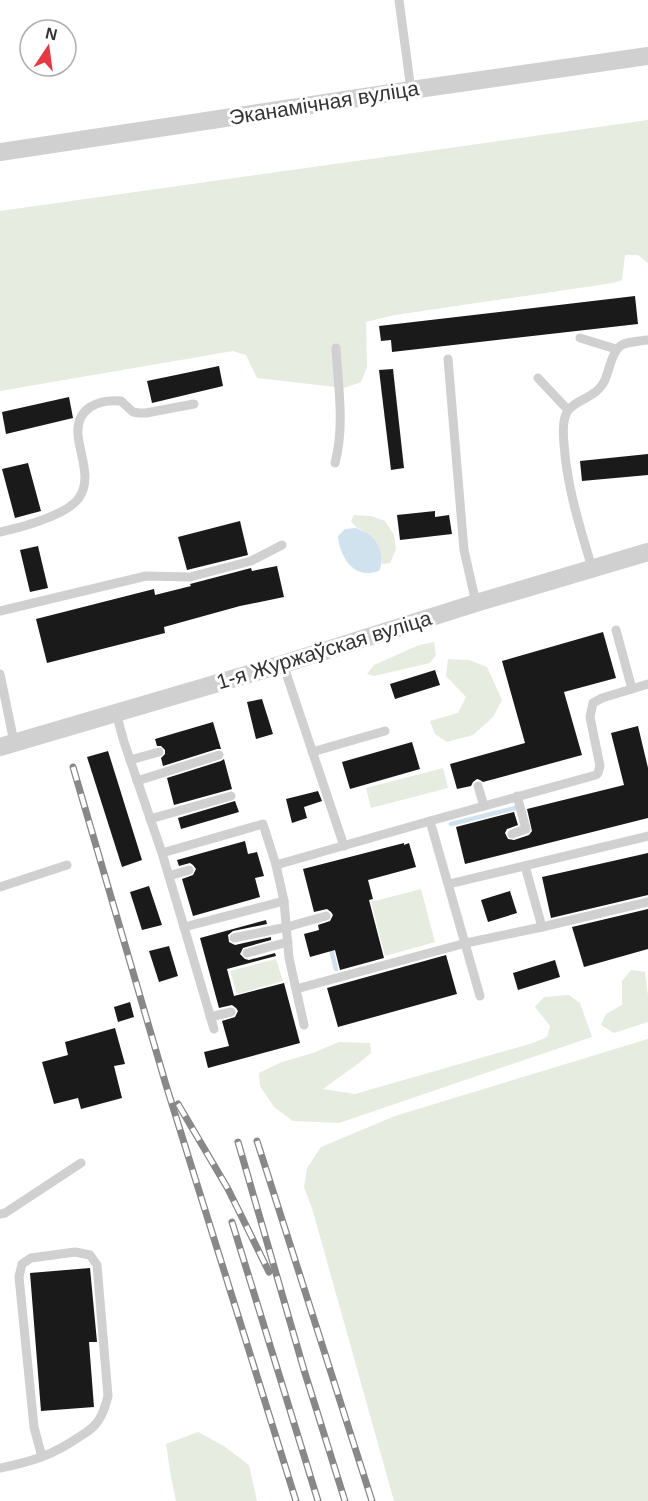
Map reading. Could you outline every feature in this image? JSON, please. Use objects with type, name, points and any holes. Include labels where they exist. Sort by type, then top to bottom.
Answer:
[{"type":"street","name":"Эканамічная вуліца","points":[[0,152],[648,56]]},
{"type":"street","name":"1-я Журжаўская вуліца","points":[[7,745],[283,664],[648,552]]},
{"type":"lane","points":[[399,0],[411,90]]},
{"type":"lane","points":[[580,338],[616,349]]},
{"type":"lane","points":[[592,568],[568,481],[563,434],[564,418],[567,410],[601,388],[616,349],[628,342],[648,340]]},
{"type":"lane","points":[[335,463],[341,431],[336,348]]},
{"type":"lane","points":[[448,359],[464,550],[476,603]]},
{"type":"lane","points":[[538,378],[567,410]]},
{"type":"lane","points":[[0,532],[16,529],[64,511],[80,496],[85,473],[78,434],[84,412],[89,406],[114,400],[121,401],[133,412],[146,413],[194,404]]},
{"type":"lane","points":[[0,611],[146,576],[189,577],[251,561],[282,545]]},
{"type":"lane","points":[[616,630],[632,689]]},
{"type":"lane","points":[[283,664],[341,847],[341,858]]},
{"type":"lane","points":[[0,674],[7,745]]},
{"type":"lane","points":[[276,865],[594,776],[600,770],[600,763],[590,717],[593,703],[648,684]]},
{"type":"lane","points":[[116,713],[162,853],[214,1029]]},
{"type":"lane","points":[[312,752],[385,731]]},
{"type":"lane","points":[[130,760],[159,752]]},
{"type":"lane","points":[[137,781],[219,754]]},
{"type":"lane","points":[[564,773],[567,783]]},
{"type":"lane","points":[[478,786],[484,806]]},
{"type":"lane","points":[[150,819],[231,796]]},
{"type":"lane","points":[[512,834],[526,829],[518,796]]},
{"type":"lane","points":[[430,821],[480,996]]},
{"type":"lane","points":[[162,853],[263,824],[284,901],[289,958],[304,1025]]},
{"type":"lane","points":[[449,884],[648,836]]},
{"type":"lane","points":[[0,887],[67,865]]},
{"type":"lane","points":[[525,866],[542,927]]},
{"type":"lane","points":[[169,876],[189,870]]},
{"type":"lane","points":[[184,927],[284,901]]},
{"type":"lane","points":[[296,989],[466,943],[648,902]]},
{"type":"lane","points":[[234,938],[326,916]]},
{"type":"lane","points":[[247,953],[288,942]]},
{"type":"lane","points":[[210,1017],[231,1012]]},
{"type":"lane","points":[[0,1214],[5,1213],[81,1163]]},
{"type":"lane","points":[[0,1468],[28,1462],[42,1457],[62,1449],[94,1427],[103,1413],[108,1396],[97,1265],[90,1255],[75,1252],[31,1258],[22,1264],[19,1277],[33,1427],[42,1457]]},
{"type":"shaded area","points":[[648,120],[648,263],[638,255],[625,255],[622,280],[395,315],[366,322],[367,367],[361,382],[344,388],[257,378],[246,355],[233,351],[0,391],[0,211]]},
{"type":"shaded area","points":[[354,515],[371,516],[385,521],[394,535],[396,549],[390,563],[382,564],[376,544],[351,521]]},
{"type":"shaded area","points":[[434,642],[436,655],[430,663],[374,676],[367,674],[374,665],[419,645]]},
{"type":"shaded area","points":[[448,659],[469,660],[487,667],[502,700],[493,717],[473,735],[447,742],[435,734],[430,721],[458,713],[466,697],[446,676]]},
{"type":"shaded area","points":[[443,768],[448,788],[371,808],[366,788]]},
{"type":"shaded area","points":[[421,889],[435,942],[385,956],[371,902]]},
{"type":"shaded area","points":[[276,959],[283,981],[237,994],[230,971]]},
{"type":"shaded area","points":[[631,970],[645,972],[648,1022],[614,1033],[601,1025],[606,1014],[622,1005],[622,981]]},
{"type":"shaded area","points":[[569,995],[580,1003],[592,1037],[339,1123],[293,1121],[274,1107],[260,1086],[259,1073],[282,1062],[339,1042],[370,1043],[371,1053],[323,1089],[355,1094],[533,1043],[547,1037],[550,1026],[535,1007],[544,997]]},
{"type":"shaded area","points":[[648,1039],[648,1501],[394,1501],[312,1208],[304,1187],[307,1168],[321,1147],[395,1116]]},
{"type":"shaded area","points":[[198,1432],[224,1446],[249,1465],[257,1501],[176,1501],[166,1444]]},
{"type":"water","points":[[356,528],[370,535],[378,546],[381,554],[379,571],[368,573],[356,570],[343,555],[338,536],[345,529]]},
{"type":"building","points":[[635,296],[638,324],[392,352],[391,340],[381,341],[379,326]]},
{"type":"building","points":[[219,366],[223,386],[152,403],[147,381]]},
{"type":"building","points":[[393,369],[404,468],[391,470],[379,370]]},
{"type":"building","points":[[69,397],[73,418],[6,434],[2,412]]},
{"type":"building","points":[[648,454],[648,475],[582,481],[580,461]]},
{"type":"building","points":[[28,463],[41,511],[15,518],[2,469]]},
{"type":"building","points":[[435,511],[435,517],[449,515],[452,534],[400,540],[397,515]]},
{"type":"building","points":[[240,521],[248,555],[187,570],[178,537]]},
{"type":"building","points":[[38,546],[48,588],[30,592],[20,550]]},
{"type":"building","points":[[277,566],[284,597],[240,606],[164,627],[165,633],[47,663],[36,619],[154,589],[155,595],[251,568],[252,571]]},
{"type":"building","points":[[603,632],[616,678],[564,692],[582,755],[483,782],[477,779],[471,786],[457,789],[450,764],[525,743],[502,661]]},
{"type":"building","points":[[435,670],[440,685],[395,699],[390,684]]},
{"type":"building","points":[[262,699],[273,734],[256,739],[247,702]]},
{"type":"building","points":[[213,722],[221,749],[163,766],[161,758],[165,750],[157,746],[155,739]]},
{"type":"building","points":[[638,726],[648,768],[648,818],[465,864],[456,827],[514,812],[518,825],[507,829],[505,833],[508,839],[514,840],[529,835],[532,831],[527,809],[624,785],[611,733]]},
{"type":"building","points":[[412,742],[420,769],[350,789],[342,762]]},
{"type":"building","points":[[108,751],[142,860],[122,867],[87,757]]},
{"type":"building","points":[[224,759],[232,789],[174,805],[167,778]]},
{"type":"building","points":[[318,791],[322,801],[304,807],[307,818],[292,823],[286,799]]},
{"type":"building","points":[[235,801],[239,812],[181,829],[178,818]]},
{"type":"building","points":[[245,841],[248,854],[257,852],[264,876],[255,878],[260,897],[193,916],[182,879],[193,875],[196,869],[190,863],[179,866],[177,860]]},
{"type":"building","points":[[404,843],[404,845],[409,843],[416,867],[368,880],[373,899],[369,900],[384,958],[340,970],[335,950],[310,957],[304,934],[319,930],[318,925],[330,921],[333,915],[327,909],[314,912],[303,869]]},
{"type":"building","points":[[648,853],[648,895],[551,918],[542,877]]},
{"type":"building","points":[[149,886],[162,925],[142,930],[130,892]]},
{"type":"building","points":[[510,891],[517,913],[488,922],[481,900]]},
{"type":"building","points":[[648,909],[648,949],[584,967],[572,927]]},
{"type":"building","points":[[266,920],[267,924],[233,931],[228,935],[229,942],[235,945],[271,937],[271,940],[243,948],[240,954],[249,960],[275,953],[276,956],[227,969],[234,996],[284,983],[300,1043],[208,1068],[204,1052],[229,1046],[222,1021],[235,1017],[238,1011],[232,1005],[219,1008],[200,938]]},
{"type":"building","points":[[169,946],[178,976],[159,982],[149,951]]},
{"type":"building","points":[[446,955],[457,994],[338,1027],[327,988]]},
{"type":"building","points":[[555,960],[560,977],[518,990],[513,973]]},
{"type":"building","points":[[130,1002],[134,1017],[118,1022],[114,1007]]},
{"type":"building","points":[[115,1028],[125,1064],[114,1066],[122,1098],[81,1109],[78,1098],[54,1104],[42,1062],[68,1055],[65,1042]]},
{"type":"building","points":[[90,1268],[97,1342],[89,1342],[94,1407],[41,1411],[30,1273]]},
{"type":"waterway","points":[[451,824],[515,808]]},
{"type":"waterway","points":[[330,945],[336,969]]},
{"type":"railway","points":[[73,767],[166,1085],[296,1501]]},
{"type":"railway","points":[[178,1104],[228,1189],[269,1272]]},
{"type":"railway","points":[[257,1141],[372,1501]]},
{"type":"railway","points":[[238,1142],[304,1370],[345,1501]]},
{"type":"railway","points":[[232,1222],[318,1501]]}]
